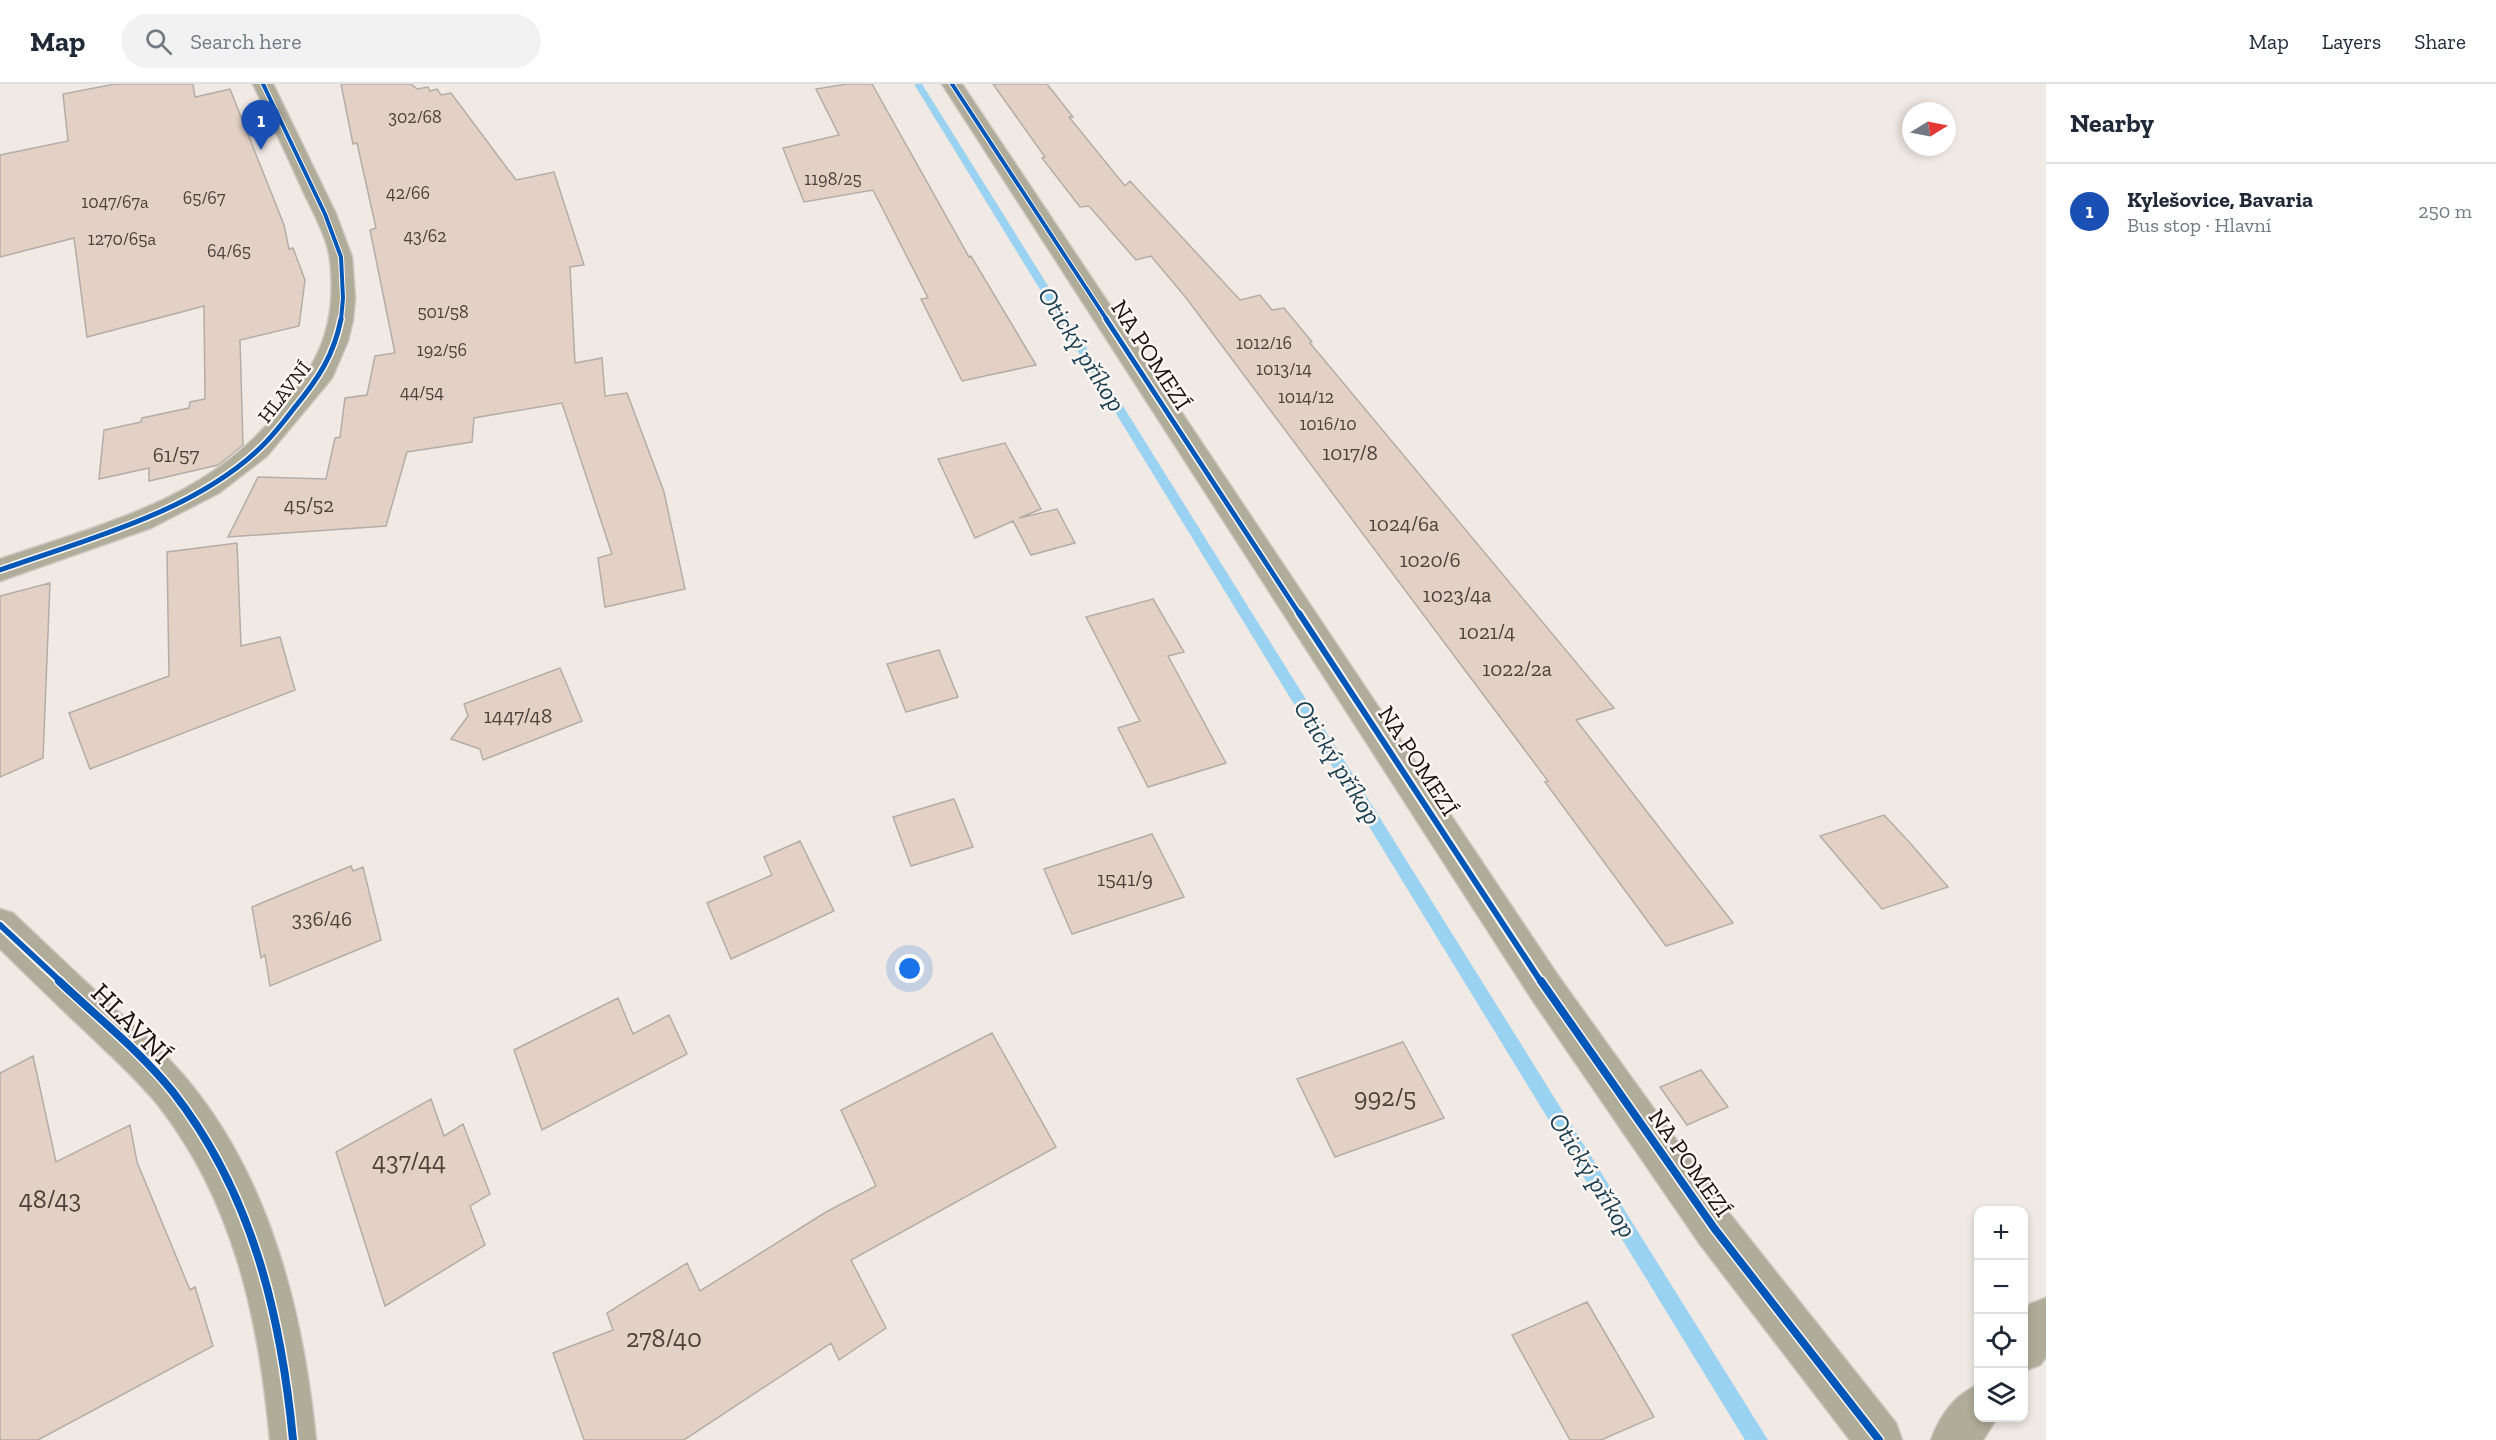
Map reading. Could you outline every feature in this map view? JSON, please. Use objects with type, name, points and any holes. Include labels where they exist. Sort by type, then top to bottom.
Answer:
[{"type":"street","name":"HLAVNÍ","points":[[0,570],[141,521],[209,486],[258,450],[319,378],[336,341],[341,320],[343,297],[341,257],[325,214],[263,84]]},
{"type":"street","name":"NA POMEZÍ","points":[[952,84],[1546,989],[1714,1228],[1879,1440]]},
{"type":"street","name":"HLAVNÍ","points":[[0,925],[128,1046],[172,1092],[218,1156],[235,1191],[273,1301],[283,1353],[292,1440]]},
{"type":"street","points":[[2028,1344],[2046,1320]]},
{"type":"street","points":[[1954,1440],[1974,1413]]},
{"type":"building","points":[[115,84],[193,84],[195,97],[230,89],[284,225],[289,249],[293,248],[305,280],[299,326],[240,340],[243,445],[218,465],[149,481],[149,468],[99,479],[104,430],[141,422],[142,418],[189,408],[190,402],[205,399],[204,306],[87,337],[74,238],[0,257],[0,155],[68,141],[63,94]]},
{"type":"building","points":[[341,84],[411,84],[417,89],[428,87],[430,91],[437,89],[441,95],[451,93],[516,180],[554,172],[584,265],[570,267],[575,363],[602,358],[605,396],[627,393],[664,492],[685,589],[605,607],[598,558],[612,554],[562,403],[474,418],[472,442],[407,452],[386,526],[228,537],[258,477],[326,479],[335,438],[340,437],[345,398],[367,395],[375,356],[395,353],[370,230],[376,228],[357,143],[353,144]]},
{"type":"building","points":[[847,84],[872,84],[969,257],[971,256],[1036,365],[962,381],[921,299],[928,298],[873,190],[804,202],[783,148],[839,135],[816,89]]},
{"type":"building","points":[[993,84],[1047,84],[1073,117],[1069,117],[1125,186],[1130,181],[1240,300],[1260,295],[1272,310],[1284,308],[1312,342],[1310,343],[1614,708],[1576,720],[1733,923],[1666,946],[1545,782],[1548,781],[1187,299],[1151,256],[1136,260],[1089,206],[1080,207],[1042,158],[1045,157]]},
{"type":"building","points":[[1005,443],[1041,509],[1019,518],[1057,509],[1075,543],[1031,555],[1013,521],[975,538],[938,459]]},
{"type":"building","points":[[237,543],[241,646],[280,637],[295,690],[90,769],[69,713],[169,676],[167,552]]},
{"type":"building","points":[[50,583],[43,758],[0,777],[0,596]]},
{"type":"building","points":[[1153,599],[1184,652],[1168,656],[1226,763],[1148,787],[1118,728],[1140,721],[1086,617]]},
{"type":"building","points":[[939,650],[958,697],[906,712],[887,664]]},
{"type":"building","points":[[560,668],[582,721],[483,760],[480,749],[451,739],[468,716],[464,704]]},
{"type":"building","points":[[954,799],[973,847],[911,866],[893,817]]},
{"type":"building","points":[[1884,815],[1948,887],[1882,909],[1820,836]]},
{"type":"building","points":[[1152,834],[1184,897],[1072,934],[1044,869]]},
{"type":"building","points":[[800,841],[834,911],[731,959],[707,903],[772,875],[764,857]]},
{"type":"building","points":[[351,866],[353,871],[363,867],[381,940],[270,986],[265,955],[261,958],[252,907]]},
{"type":"building","points":[[618,998],[633,1034],[669,1015],[687,1054],[542,1130],[514,1050]]},
{"type":"building","points":[[992,1033],[1056,1147],[851,1260],[886,1328],[839,1360],[831,1343],[684,1440],[584,1440],[553,1353],[613,1330],[607,1313],[687,1263],[700,1291],[826,1212],[876,1186],[841,1110]]},
{"type":"building","points":[[1403,1042],[1444,1118],[1335,1157],[1297,1079]]},
{"type":"building","points":[[33,1056],[56,1162],[130,1125],[137,1162],[190,1290],[195,1287],[213,1346],[38,1440],[0,1440],[0,1073]]},
{"type":"building","points":[[1701,1070],[1728,1107],[1687,1125],[1660,1087]]},
{"type":"building","points":[[431,1099],[444,1136],[463,1124],[490,1194],[470,1206],[485,1245],[385,1306],[336,1152]]},
{"type":"building","points":[[1587,1302],[1654,1417],[1601,1440],[1570,1440],[1512,1335]]},
{"type":"waterway","name":"Otický příkop","points":[[918,84],[1757,1440]]},
{"type":"cycle path","points":[[0,570],[141,521],[209,486],[258,450],[319,378],[336,341],[341,320],[343,298],[341,257],[325,214],[263,84]]},
{"type":"cycle path","points":[[952,84],[1546,989],[1714,1228],[1879,1440]]},
{"type":"cycle path","points":[[0,925],[165,1083],[200,1131],[224,1171],[243,1213],[272,1302],[282,1347],[293,1440]]},
{"type":"place","name":"Kylešovice, Bavaria","points":[[261,150]]}]
